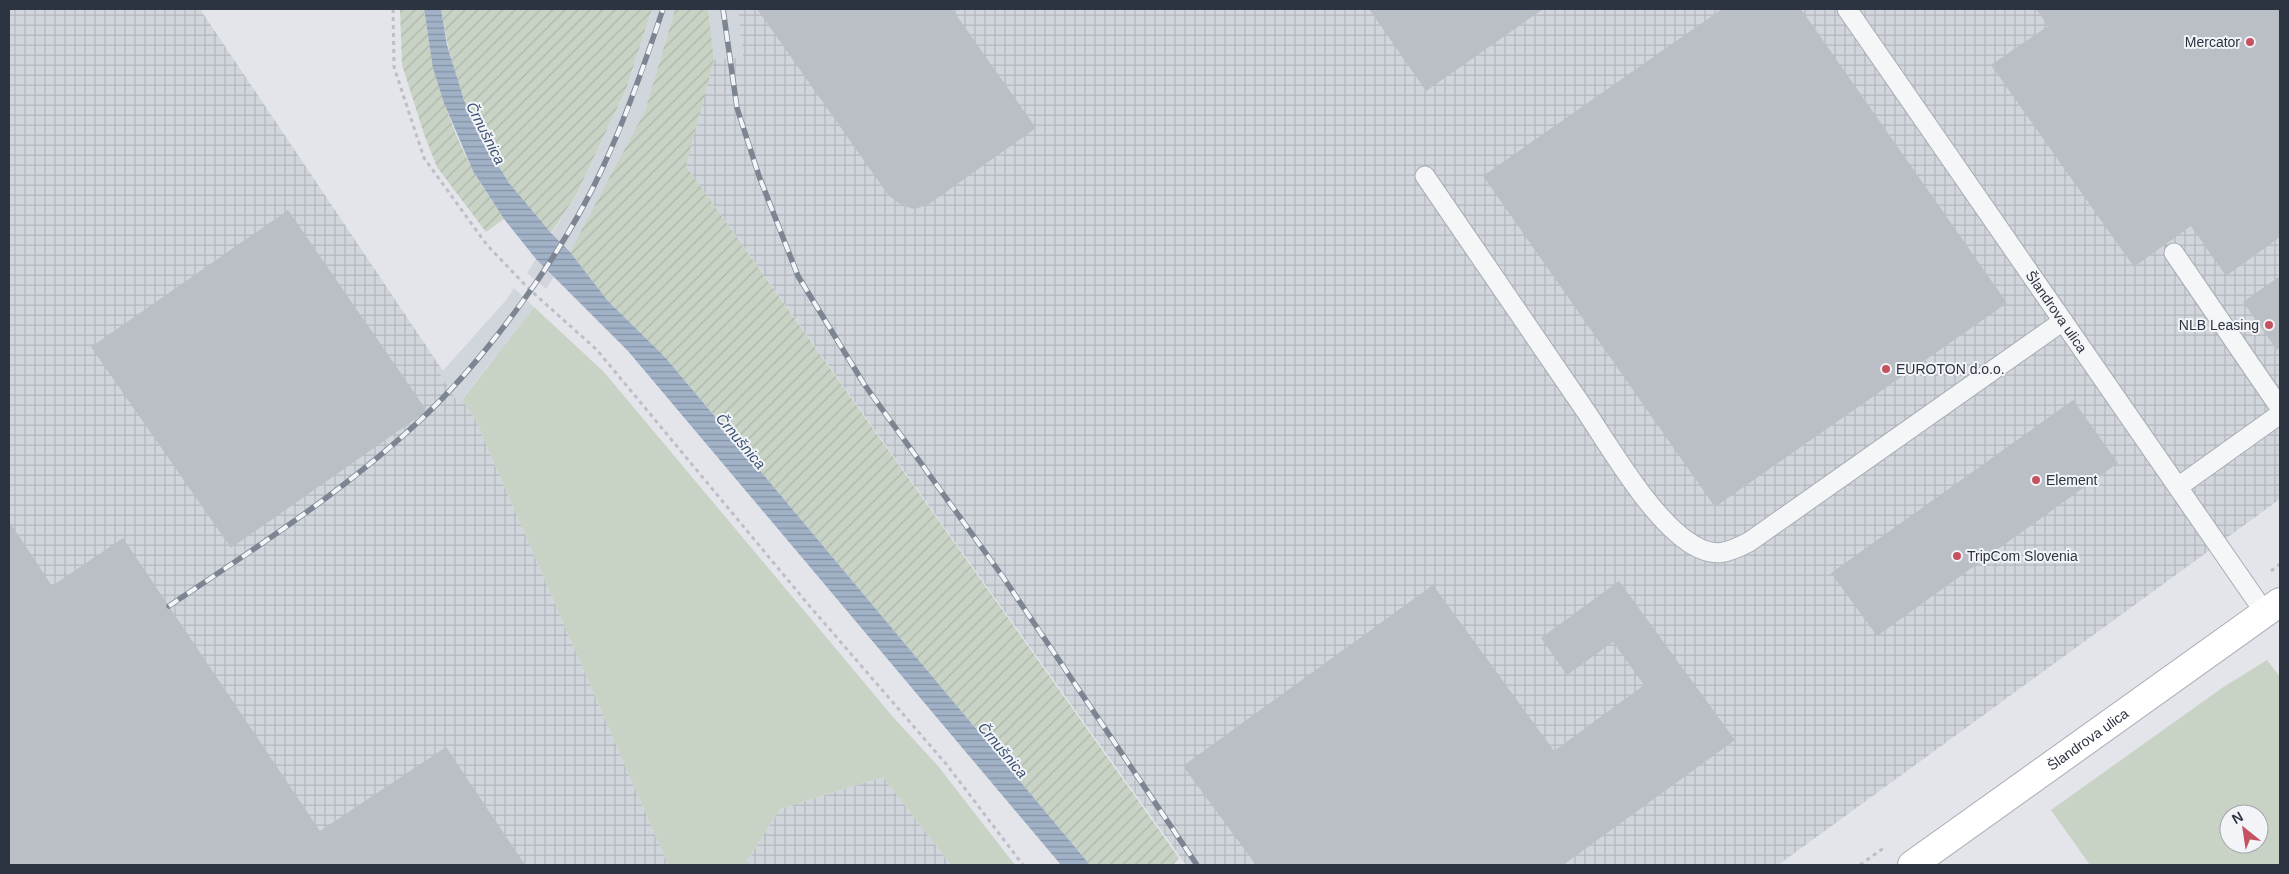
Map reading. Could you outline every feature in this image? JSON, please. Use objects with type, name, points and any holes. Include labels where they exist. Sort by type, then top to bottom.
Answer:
[{"type":"street","name":"Šlandrova ulica","points":[[1912,865],[2273,607]]},
{"type":"lane","name":"Šlandrova ulica","points":[[1847,9],[2178,487],[2273,607]]},
{"type":"lane","points":[[1425,176],[1619,460],[1661,518],[1678,535],[1694,546],[1710,553],[1728,553],[1749,542],[2063,321]]},
{"type":"lane","points":[[2174,253],[2280,408]]},
{"type":"lane","points":[[2178,487],[2280,414]]},
{"type":"path","points":[[393,9],[394,67],[424,158],[487,245],[529,290],[596,350],[801,595],[947,765],[1023,865]]},
{"type":"shaded area","points":[[9,9],[200,9],[443,371],[440,374],[458,402],[462,400],[476,421],[668,865],[9,865]]},
{"type":"shaded area","points":[[652,9],[675,9],[645,111],[578,239],[546,289],[527,273],[575,197],[626,91]]},
{"type":"shaded area","points":[[708,9],[738,9],[743,57],[714,60]]},
{"type":"shaded area","points":[[738,9],[2280,9],[2280,499],[1778,865],[1186,865],[686,166],[714,60],[743,57]]},
{"type":"shaded area","points":[[514,288],[534,307],[459,403],[440,374],[507,299]]},
{"type":"shaded area","points":[[883,777],[951,865],[750,865],[747,861],[780,809]]},
{"type":"green space","points":[[400,9],[424,9],[435,71],[447,112],[463,151],[504,219],[486,232],[437,167],[424,134],[402,65]]},
{"type":"green space","points":[[441,9],[652,9],[626,90],[575,197],[551,233],[509,183],[473,122],[450,55]]},
{"type":"green space","points":[[675,9],[708,9],[714,60],[686,166],[1179,858],[1173,865],[1090,865],[665,357],[608,301],[570,252],[645,111]]},
{"type":"green space","points":[[534,307],[604,372],[893,717],[938,766],[1015,865],[951,865],[883,777],[780,809],[747,861],[750,865],[668,865],[476,421],[462,400]]},
{"type":"green space","points":[[2267,660],[2280,677],[2280,865],[2090,865],[2051,810],[2222,688]]},
{"type":"water","name":"Črnušnica","points":[[424,9],[441,9],[447,45],[464,100],[481,139],[509,183],[551,233],[570,252],[608,301],[665,357],[1090,865],[1061,865],[628,351],[536,259],[504,219],[473,171],[444,103],[433,68]]},
{"type":"building","points":[[757,9],[952,9],[1036,128],[929,204],[915,209],[903,206],[889,196]]},
{"type":"building","points":[[1369,9],[1543,9],[1426,91]]},
{"type":"building","points":[[1722,9],[1801,9],[2007,303],[1715,507],[1483,176]]},
{"type":"building","points":[[2036,9],[2280,9],[2280,237],[2226,276],[2191,226],[2134,267],[1991,65],[2048,26]]},
{"type":"building","points":[[288,210],[427,411],[231,548],[91,347]]},
{"type":"building","name":"NLB Leasing","points":[[2280,276],[2280,347],[2277,350],[2243,302]]},
{"type":"building","points":[[2073,400],[2118,463],[1877,636],[1831,573]]},
{"type":"building","points":[[9,521],[52,586],[123,538],[320,831],[446,747],[525,865],[9,865]]},
{"type":"building","points":[[1619,581],[1735,740],[1563,865],[1256,865],[1183,766],[1433,585],[1554,751],[1644,685],[1613,642],[1567,675],[1541,638]]},
{"type":"railway","points":[[169,606],[296,520],[357,474],[416,424],[469,370],[520,305],[566,236],[586,202],[611,150],[627,110],[663,9]]},
{"type":"railway","points":[[723,9],[737,108],[759,176],[798,276],[864,384],[1003,577],[1197,865]]},
{"type":"place","name":"Mercator","points":[[2250,42]]},
{"type":"place","name":"NLB Leasing","points":[[2269,325]]},
{"type":"place","name":"EUROTON d.o.o.","points":[[1886,369]]},
{"type":"place","name":"Element","points":[[2036,480]]},
{"type":"place","name":"TripCom Slovenia","points":[[1957,556]]}]
